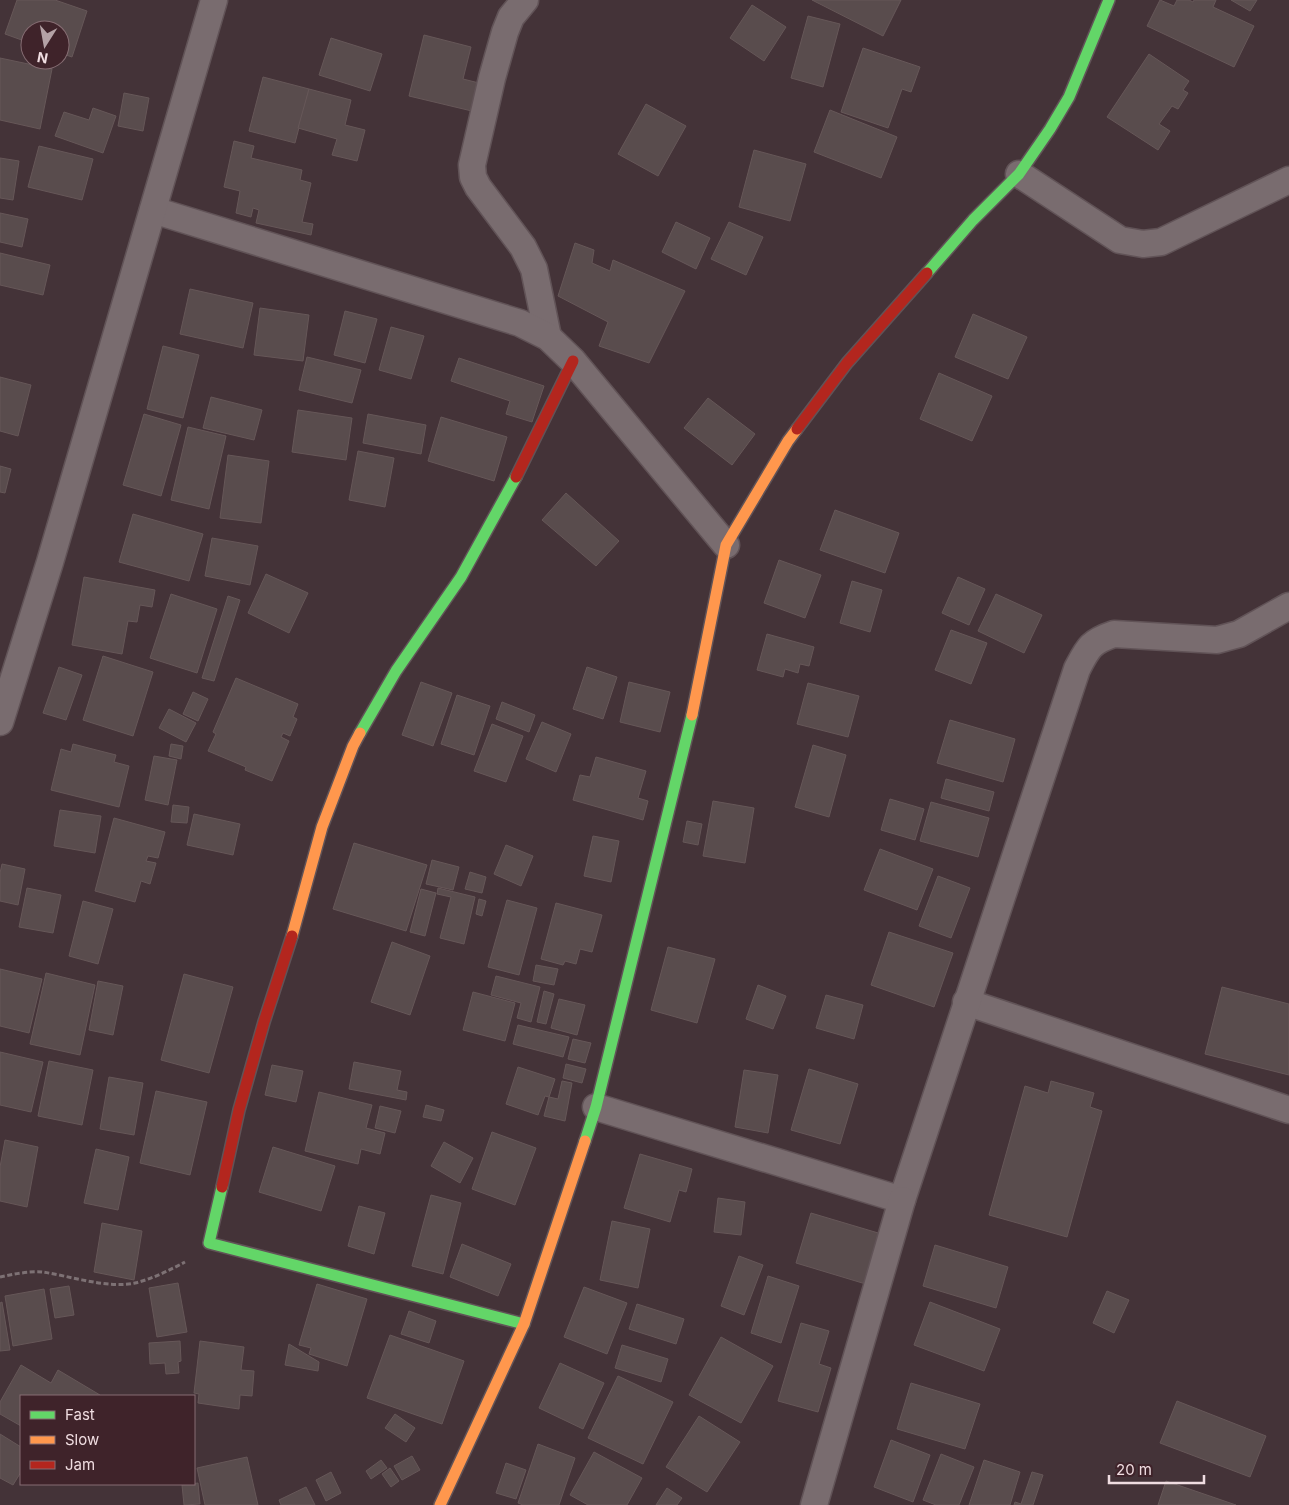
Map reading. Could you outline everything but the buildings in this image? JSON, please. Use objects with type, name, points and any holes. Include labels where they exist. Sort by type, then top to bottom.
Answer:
[{"type":"street","points":[[0,722],[50,562],[214,0]]},
{"type":"street","points":[[525,0],[511,17],[505,32],[492,78],[472,165],[473,177],[478,187],[523,247],[534,269],[548,337]]},
{"type":"street","points":[[440,1505],[524,1324],[596,1106],[694,706],[726,545],[788,441],[847,364],[973,220],[1019,174],[1069,97],[1109,0]]},
{"type":"street","points":[[1019,174],[1120,240],[1143,244],[1161,242],[1289,180]]},
{"type":"street","points":[[153,210],[520,323],[548,337],[573,361],[726,545]]},
{"type":"street","points":[[524,1324],[209,1243],[239,1110],[264,1022],[291,940],[322,827],[353,746],[396,671],[461,577],[530,450],[573,361]]},
{"type":"street","points":[[814,1505],[902,1200],[1077,669],[1088,648],[1098,639],[1114,634],[1217,640],[1239,634],[1289,606]]},
{"type":"street","points":[[966,1002],[1289,1110]]},
{"type":"street","points":[[596,1106],[902,1200]]},
{"type":"path","points":[[0,1277],[40,1272],[96,1282],[134,1283],[173,1269],[199,1254],[209,1243]]},
{"type":"traffic: fast","points":[[927,273],[973,220],[1019,174],[1050,129],[1069,97],[1109,0]]},
{"type":"traffic: fast","points":[[360,733],[396,671],[461,577],[516,477]]},
{"type":"traffic: fast","points":[[585,1141],[596,1107],[692,715]]},
{"type":"traffic: fast","points":[[222,1187],[209,1243],[524,1324]]},
{"type":"traffic: slow","points":[[692,715],[726,545],[797,429]]},
{"type":"traffic: slow","points":[[292,936],[322,827],[353,746],[360,733]]},
{"type":"traffic: slow","points":[[440,1505],[524,1324],[585,1141]]},
{"type":"traffic: jam","points":[[797,429],[847,363],[927,273]]},
{"type":"traffic: jam","points":[[516,477],[573,361]]},
{"type":"traffic: jam","points":[[222,1187],[239,1110],[264,1022],[292,936]]}]
